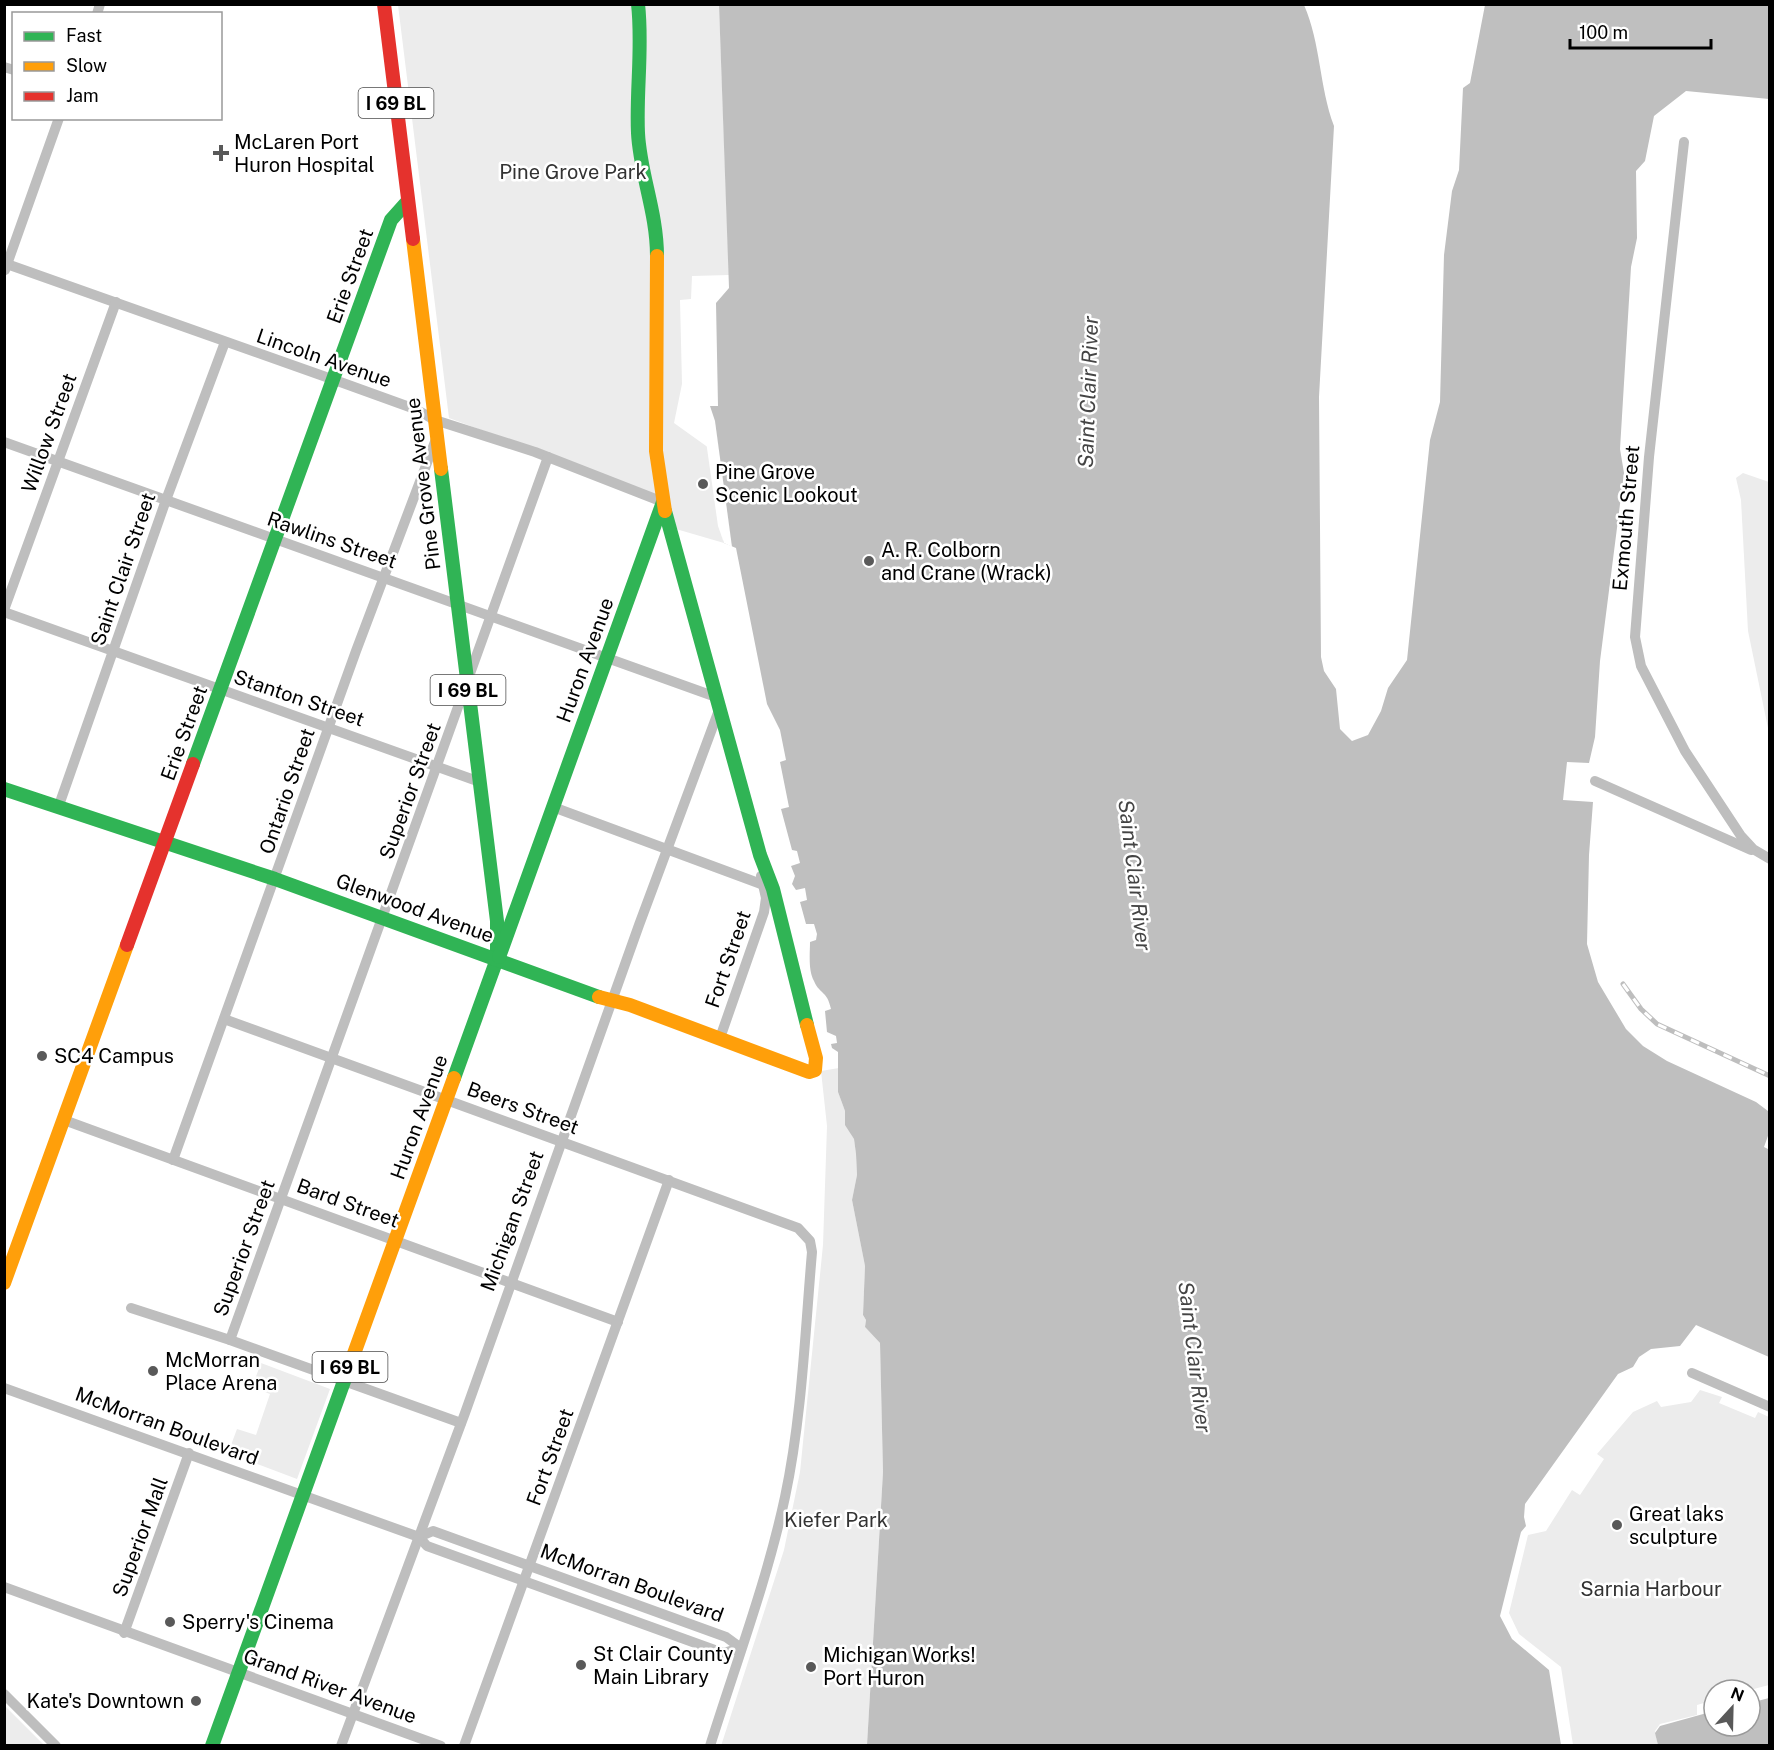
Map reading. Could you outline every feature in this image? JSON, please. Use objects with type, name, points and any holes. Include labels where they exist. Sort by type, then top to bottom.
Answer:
[{"type":"street","name":"Pine Grove Avenue","points":[[384,4],[435,420],[444,474],[457,603],[497,921],[497,959]]},
{"type":"street","points":[[638,4],[641,31],[638,135],[654,205],[657,229],[656,451],[663,502],[760,855]]},
{"type":"street","points":[[5,266],[58,120]]},
{"type":"street","name":"Exmouth Street","points":[[1684,142],[1649,457],[1635,637],[1641,666],[1686,751],[1741,836],[1753,849],[1769,858]]},
{"type":"street","name":"Erie Street","points":[[4,1283],[391,220],[408,201]]},
{"type":"street","name":"Lincoln Avenue","points":[[5,266],[116,302],[332,379],[415,409],[435,420],[548,457],[663,502]]},
{"type":"street","name":"Willow Street","points":[[4,611],[116,302]]},
{"type":"street","name":"Saint Clair Street","points":[[58,808],[166,500],[225,342]]},
{"type":"street","name":"Ontario Street","points":[[173,1160],[383,576],[437,435]]},
{"type":"street","name":"Rawlins Street","points":[[4,442],[607,657],[717,703]]},
{"type":"street","name":"Superior Street","points":[[230,1340],[493,616],[548,457]]},
{"type":"street","name":"Huron Avenue","points":[[212,1746],[305,1495],[395,1240],[663,502]]},
{"type":"street","name":"Stanton Street","points":[[4,611],[480,782]]},
{"type":"street","name":"Michigan Street","points":[[340,1746],[461,1423],[613,1002],[717,703]]},
{"type":"street","name":"Exmouth Street","points":[[1595,781],[1769,858]]},
{"type":"street","name":"Glenwood Avenue","points":[[4,789],[383,917],[613,1002],[630,1005],[808,1072],[815,1070],[816,1058],[773,889],[760,855]]},
{"type":"street","points":[[553,807],[761,884]]},
{"type":"street","name":"Fort Street","points":[[720,1038],[764,912],[766,898],[761,884],[760,855]]},
{"type":"street","name":"Beers Street","points":[[224,1020],[669,1180],[798,1228],[806,1236],[812,1252],[792,1462],[773,1550],[741,1648]]},
{"type":"street","name":"Bard Street","points":[[64,1120],[618,1322]]},
{"type":"street","name":"Fort Street","points":[[464,1746],[669,1180]]},
{"type":"street","points":[[132,1308],[230,1340],[461,1423]]},
{"type":"street","points":[[1692,1373],[1770,1407]]},
{"type":"street","name":"McMorran Boulevard","points":[[4,1388],[305,1495],[418,1537],[427,1546],[723,1653],[741,1648]]},
{"type":"street","name":"Superior Mall","points":[[124,1633],[189,1453]]},
{"type":"street","name":"McMorran Boulevard","points":[[418,1537],[433,1531],[530,1564],[726,1637],[741,1648]]},
{"type":"street","name":"Grand River Avenue","points":[[4,1587],[124,1633],[239,1672],[441,1746]]},
{"type":"street","points":[[710,1746],[741,1648]]},
{"type":"street","points":[[4,1694],[56,1746]]},
{"type":"green space","name":"Pine Grove Park","points":[[398,5],[719,5],[729,275],[692,276],[691,299],[680,300],[682,384],[674,423],[709,448],[724,543],[676,529],[668,500],[449,418]]},
{"type":"green space","points":[[1743,473],[1769,482],[1769,733],[1748,631],[1741,500],[1736,478]]},
{"type":"green space","name":"Kiefer Park","points":[[839,1068],[838,1092],[845,1111],[846,1125],[854,1139],[856,1154],[857,1175],[852,1200],[865,1266],[863,1315],[866,1320],[865,1327],[880,1343],[883,1472],[867,1745],[721,1746],[784,1550],[800,1472],[823,1245],[827,1126],[821,1071]]},
{"type":"green space","points":[[261,1363],[330,1389],[297,1479],[228,1453],[237,1429],[256,1435],[270,1394],[252,1387]]},
{"type":"green space","name":"Sarnia Harbour","points":[[1700,1390],[1722,1397],[1719,1403],[1755,1418],[1758,1412],[1769,1417],[1769,1685],[1762,1687],[1762,1678],[1702,1678],[1702,1704],[1697,1705],[1697,1715],[1660,1724],[1655,1731],[1658,1745],[1573,1745],[1561,1667],[1519,1634],[1509,1613],[1528,1535],[1546,1531],[1572,1490],[1580,1495],[1604,1459],[1597,1454],[1633,1412],[1657,1401],[1661,1407],[1691,1402]]},
{"type":"green space","points":[[5,1706],[44,1745],[5,1745]]},
{"type":"water","name":"Saint Clair River","points":[[719,5],[1304,5],[1314,35],[1325,96],[1334,126],[1319,397],[1321,657],[1324,671],[1336,689],[1340,729],[1352,741],[1368,735],[1381,711],[1388,688],[1407,660],[1430,440],[1440,402],[1444,255],[1452,191],[1459,170],[1463,88],[1470,83],[1485,5],[1769,5],[1769,99],[1686,91],[1654,116],[1645,161],[1636,171],[1637,238],[1631,267],[1620,449],[1624,473],[1600,661],[1595,737],[1589,763],[1567,762],[1563,800],[1593,802],[1587,944],[1598,982],[1626,1029],[1643,1046],[1667,1061],[1756,1102],[1768,1111],[1769,1133],[1764,1147],[1770,1150],[1769,1357],[1696,1325],[1680,1346],[1651,1349],[1639,1357],[1633,1367],[1618,1374],[1525,1504],[1526,1526],[1521,1532],[1500,1616],[1512,1639],[1549,1670],[1561,1745],[867,1745],[883,1472],[880,1343],[865,1327],[866,1320],[863,1315],[865,1266],[852,1200],[857,1175],[856,1154],[854,1139],[845,1125],[845,1111],[838,1092],[838,1052],[832,1048],[831,1044],[837,1043],[836,1036],[827,1032],[825,1011],[831,1009],[828,999],[816,985],[811,972],[810,942],[816,940],[817,934],[814,924],[806,924],[800,902],[807,900],[805,888],[796,890],[792,884],[795,876],[791,866],[800,863],[797,851],[792,850],[781,809],[789,807],[780,762],[786,760],[780,730],[767,704],[736,548],[724,543],[720,525],[707,406],[718,406],[716,303],[729,288]]},
{"type":"water","points":[[1769,1698],[1769,1745],[1658,1745],[1655,1733],[1660,1726],[1702,1714],[1702,1738],[1762,1738],[1762,1700]]},
{"type":"pier","points":[[707,406],[710,406],[715,421],[732,547],[724,543],[718,526],[706,441]]},
{"type":"railway","points":[[1623,984],[1641,1009],[1657,1024],[1770,1076]]},
{"type":"traffic: fast","points":[[638,4],[639,148],[654,224],[657,256]]},
{"type":"traffic: fast","points":[[193,764],[391,220],[408,201]]},
{"type":"traffic: fast","points":[[441,469],[497,921],[497,959],[454,1078]]},
{"type":"traffic: fast","points":[[499,957],[663,502]]},
{"type":"traffic: fast","points":[[665,511],[760,855],[773,889],[807,1025]]},
{"type":"traffic: fast","points":[[4,789],[275,879],[599,997]]},
{"type":"traffic: fast","points":[[212,1746],[347,1373]]},
{"type":"traffic: slow","points":[[413,239],[441,469]]},
{"type":"traffic: slow","points":[[657,256],[656,451],[665,511]]},
{"type":"traffic: slow","points":[[4,1283],[127,945]]},
{"type":"traffic: slow","points":[[599,997],[630,1005],[809,1072],[815,1070],[816,1058],[807,1025]]},
{"type":"traffic: slow","points":[[347,1373],[454,1078]]},
{"type":"traffic: jam","points":[[384,4],[413,239]]},
{"type":"traffic: jam","points":[[127,945],[193,764]]},
{"type":"place","name":"McLaren Port Huron Hospital","points":[[221,153]]},
{"type":"place","name":"Pine Grove Scenic Lookout","points":[[703,484]]},
{"type":"place","name":"A. R. Colborn and Crane (Wrack)","points":[[869,561]]},
{"type":"place","name":"SC4 Campus","points":[[42,1056]]},
{"type":"place","name":"McMorran Place Arena","points":[[153,1371]]},
{"type":"place","name":"Great laks sculpture","points":[[1617,1525]]},
{"type":"place","name":"Sperry's Cinema","points":[[170,1622]]},
{"type":"place","name":"St Clair County Main Library","points":[[581,1665]]},
{"type":"place","name":"Michigan Works! Port Huron","points":[[811,1667]]},
{"type":"place","name":"Kate's Downtown","points":[[196,1701]]}]
